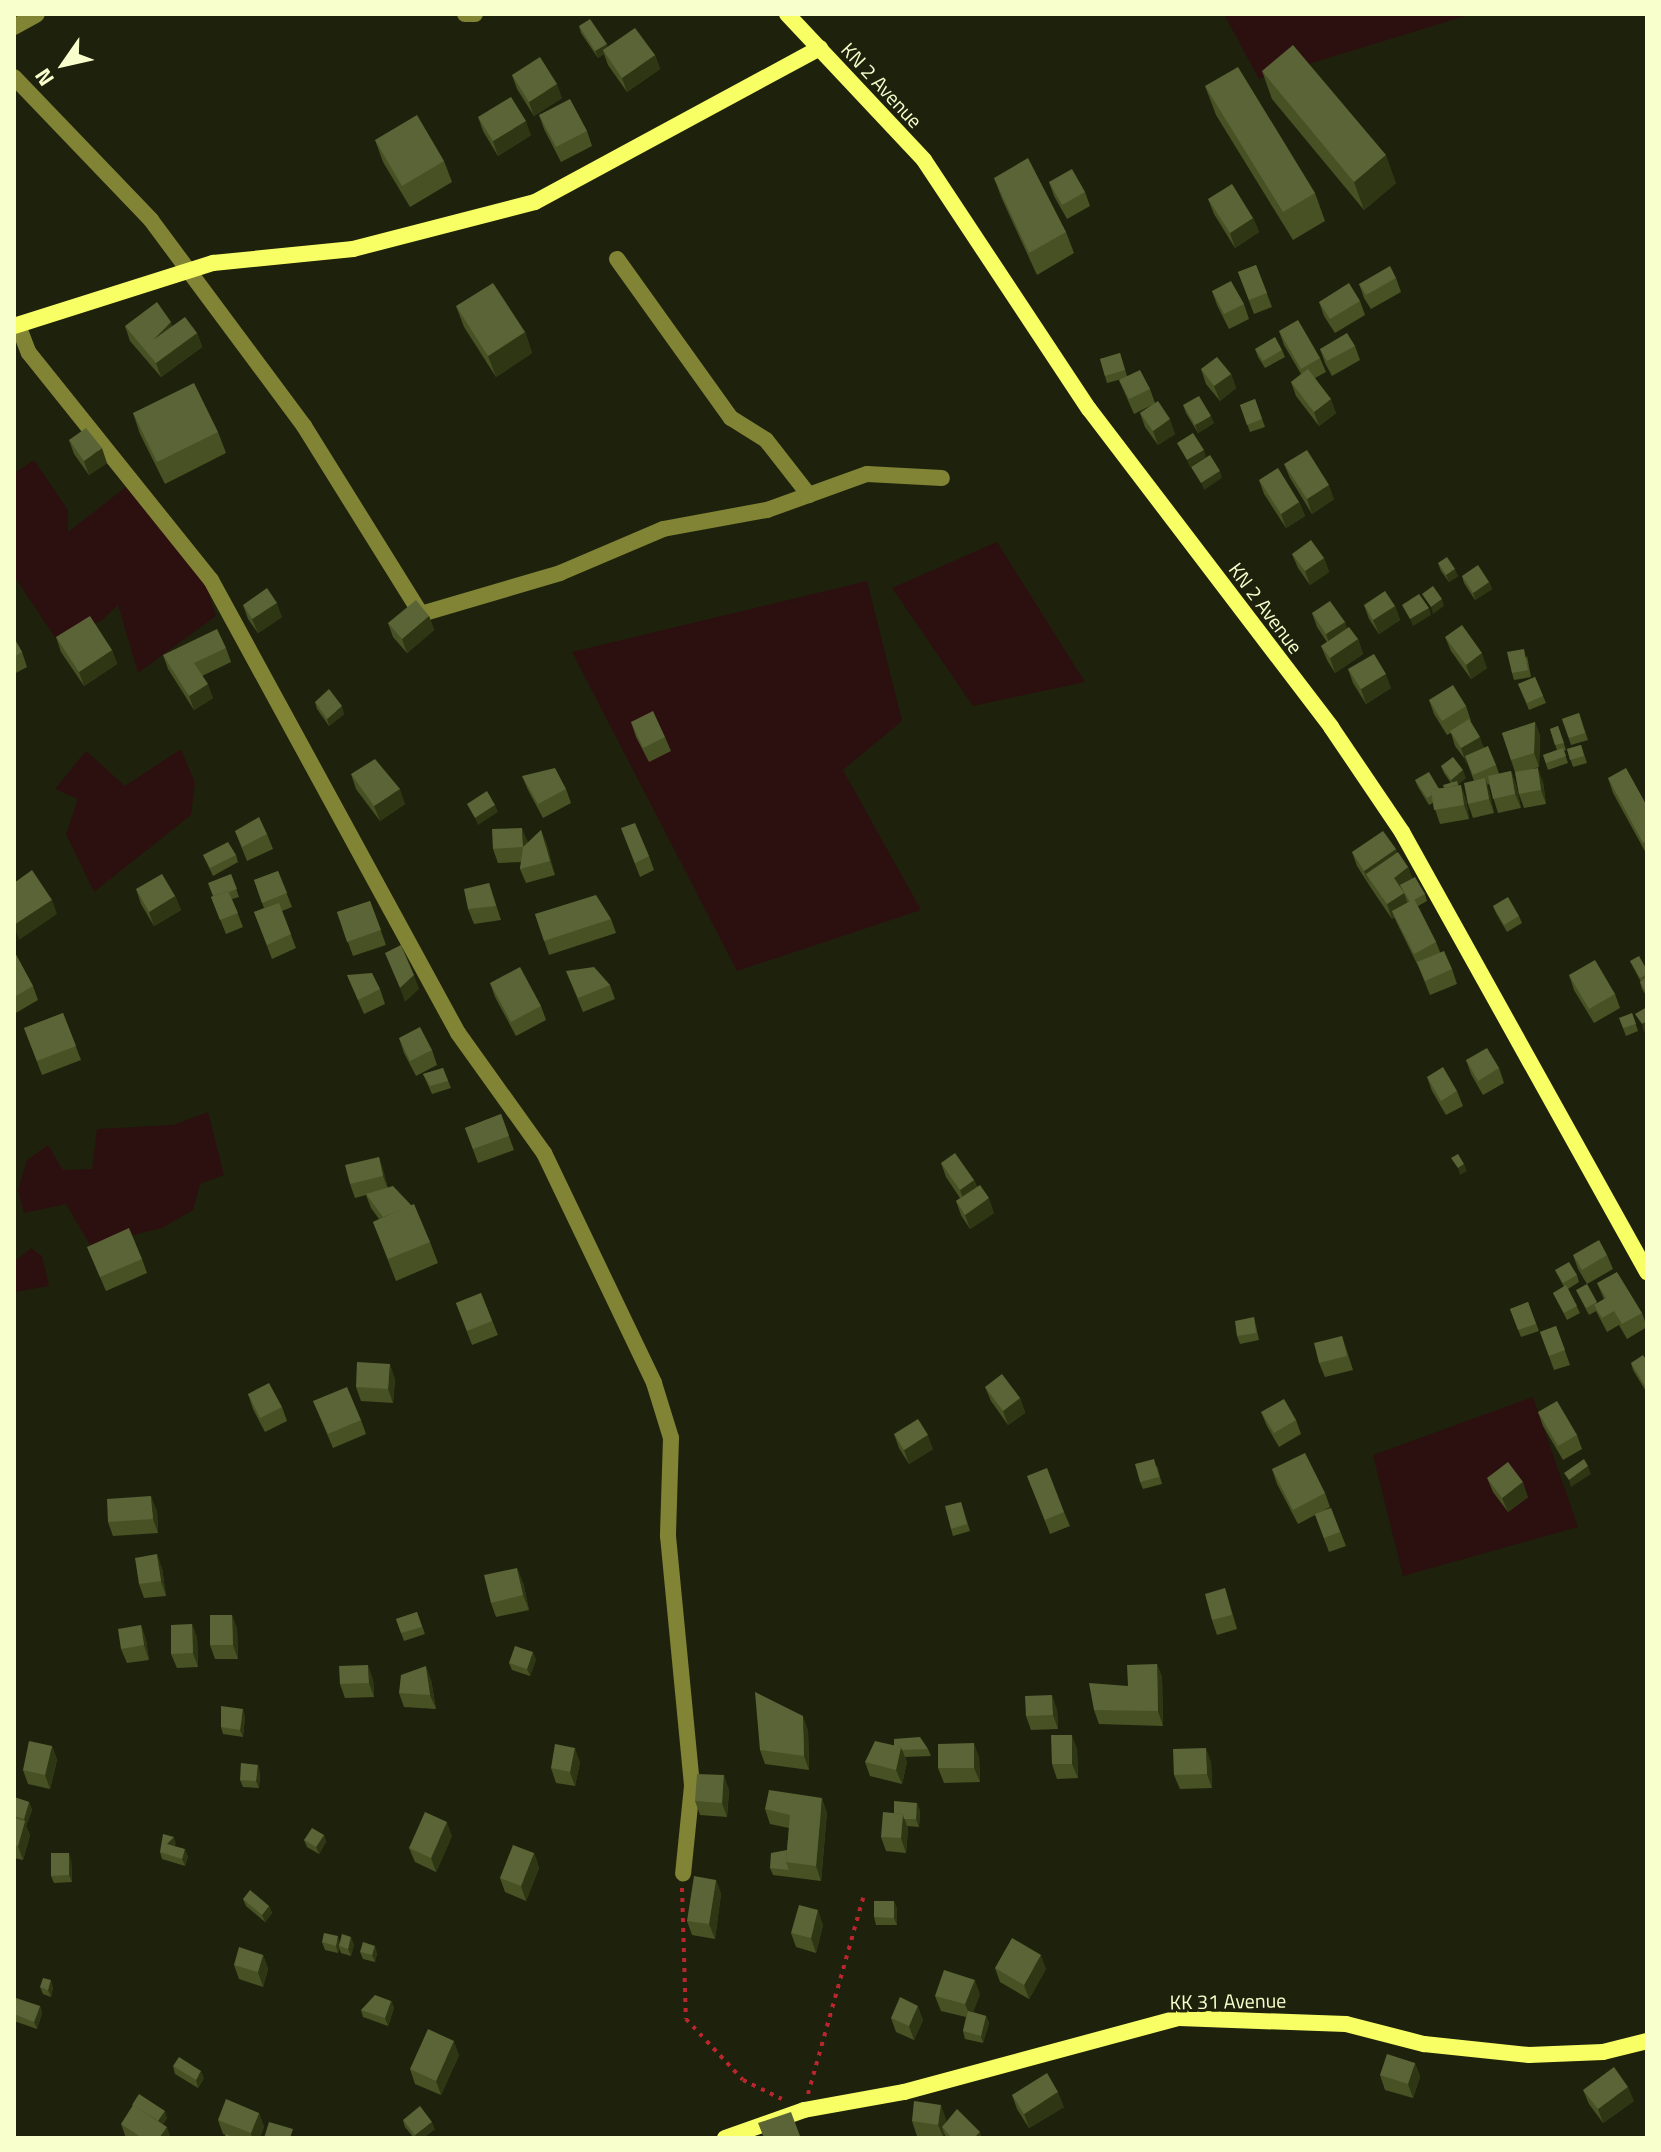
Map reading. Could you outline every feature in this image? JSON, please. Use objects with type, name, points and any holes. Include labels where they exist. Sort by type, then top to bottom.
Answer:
[{"type":"main road","name":"KN 2 Avenue","points":[[787,14],[924,160],[1089,409],[1331,727],[1402,832],[1647,1272]]},
{"type":"main road","points":[[16,325],[184,270],[353,249],[535,202],[820,48]]},
{"type":"main road","name":"KK 31 Avenue","points":[[725,2138],[804,2110],[904,2092],[1179,2018],[1346,2024],[1424,2044],[1529,2055],[1603,2052],[1647,2041]]},
{"type":"street","points":[[14,27],[37,14]]},
{"type":"street","points":[[465,14],[475,14]]},
{"type":"street","points":[[14,77],[115,176],[304,426],[421,614],[560,573],[663,529],[809,495],[867,474],[942,478]]},
{"type":"street","points":[[617,259],[731,418],[766,440],[809,495]]},
{"type":"street","points":[[16,325],[29,353],[211,580],[458,1033],[544,1153],[654,1383],[671,1438],[668,1536],[692,1786],[683,1874]]},
{"type":"path","points":[[683,1874],[686,2019],[743,2080],[804,2110],[863,1898]]},
{"type":"shaded area","points":[[1224,14],[1472,14],[1259,79]]},
{"type":"shaded area","points":[[34,460],[68,510],[68,532],[131,483],[205,581],[216,616],[138,673],[118,605],[101,621],[56,639],[14,576],[14,473]]},
{"type":"shaded area","points":[[997,542],[1085,682],[973,706],[892,588]]},
{"type":"shaded area","points":[[867,581],[902,721],[843,770],[921,910],[737,971],[572,652]]},
{"type":"shaded area","points":[[181,749],[195,783],[191,815],[94,892],[66,834],[78,799],[55,789],[86,751],[125,786]]},
{"type":"shaded area","points":[[208,1112],[224,1175],[200,1184],[193,1210],[162,1228],[90,1245],[66,1204],[24,1213],[18,1190],[27,1160],[48,1145],[63,1170],[92,1169],[97,1129],[173,1125]]},
{"type":"shaded area","points":[[31,1248],[42,1256],[49,1286],[14,1292],[14,1262]]},
{"type":"shaded area","points":[[1533,1397],[1578,1527],[1403,1576],[1373,1455]]},
{"type":"building","points":[[590,19],[607,44],[595,51],[579,26]]},
{"type":"building","points":[[635,28],[655,55],[622,78],[603,50]]},
{"type":"building","points":[[1293,45],[1386,155],[1354,182],[1262,71]]},
{"type":"building","points":[[540,57],[557,84],[529,102],[512,75]]},
{"type":"building","points":[[1238,67],[1315,193],[1283,212],[1205,86]]},
{"type":"building","points":[[511,97],[526,121],[493,141],[478,117]]},
{"type":"building","points":[[570,99],[587,131],[556,147],[539,115]]},
{"type":"building","points":[[417,115],[444,161],[402,186],[375,140]]},
{"type":"building","points":[[1028,158],[1066,232],[1029,253],[994,178]]},
{"type":"building","points":[[1072,169],[1085,192],[1062,205],[1049,182]]},
{"type":"building","points":[[1232,184],[1253,218],[1230,233],[1208,199]]},
{"type":"building","points":[[1256,265],[1267,293],[1249,300],[1238,272]]},
{"type":"building","points":[[1390,266],[1396,278],[1366,295],[1359,284]]},
{"type":"building","points":[[1231,281],[1244,304],[1224,314],[1212,291]]},
{"type":"building","points":[[493,283],[525,332],[488,356],[456,306]]},
{"type":"building","points":[[1349,283],[1360,301],[1330,319],[1319,302]]},
{"type":"building","points":[[157,302],[171,322],[153,340],[185,317],[197,333],[156,363],[125,326]]},
{"type":"building","points":[[1298,320],[1320,358],[1301,369],[1279,331]]},
{"type":"building","points":[[1347,333],[1355,346],[1327,361],[1320,349]]},
{"type":"building","points":[[1275,337],[1282,350],[1263,361],[1255,349]]},
{"type":"building","points":[[1120,353],[1125,370],[1105,376],[1100,359]]},
{"type":"building","points":[[1217,357],[1231,374],[1214,386],[1201,369]]},
{"type":"building","points":[[1308,369],[1331,399],[1314,412],[1291,382]]},
{"type":"building","points":[[1140,370],[1150,389],[1129,399],[1119,380]]},
{"type":"building","points":[[194,383],[218,432],[157,462],[133,413]]},
{"type":"building","points":[[1199,396],[1211,416],[1195,425],[1183,405]]},
{"type":"building","points":[[1255,399],[1262,419],[1247,425],[1240,405]]},
{"type":"building","points":[[1158,401],[1170,419],[1153,431],[1140,413]]},
{"type":"building","points":[[86,428],[102,448],[84,461],[69,440]]},
{"type":"building","points":[[1193,433],[1204,450],[1187,460],[1177,443]]},
{"type":"building","points":[[1307,450],[1329,485],[1307,499],[1284,464]]},
{"type":"building","points":[[1210,455],[1220,471],[1201,483],[1191,467]]},
{"type":"building","points":[[1278,468],[1299,502],[1281,514],[1259,480]]},
{"type":"building","points":[[1311,540],[1324,558],[1305,571],[1292,554]]},
{"type":"building","points":[[1447,557],[1455,569],[1446,575],[1438,563]]},
{"type":"building","points":[[1478,565],[1489,582],[1473,593],[1462,576]]},
{"type":"building","points":[[1433,586],[1442,599],[1431,607],[1422,594]]},
{"type":"building","points":[[267,588],[277,603],[252,619],[243,605]]},
{"type":"building","points":[[1385,591],[1395,606],[1373,620],[1364,605]]},
{"type":"building","points":[[1419,594],[1429,608],[1410,619],[1402,605]]},
{"type":"building","points":[[416,600],[429,616],[402,639],[388,623]]},
{"type":"building","points":[[1330,601],[1345,622],[1326,634],[1312,613]]},
{"type":"building","points":[[90,616],[112,650],[79,672],[56,637]]},
{"type":"building","points":[[1462,625],[1482,653],[1466,665],[1445,637]]},
{"type":"building","points":[[1349,627],[1358,639],[1330,658],[1321,646]]},
{"type":"building","points":[[217,629],[226,648],[194,663],[208,684],[189,696],[163,655]]},
{"type":"building","points":[[14,638],[22,652],[14,657]]},
{"type":"building","points":[[1524,649],[1528,670],[1512,673],[1507,652]]},
{"type":"building","points":[[1374,654],[1386,674],[1361,689],[1348,669]]},
{"type":"building","points":[[1535,677],[1543,696],[1527,703],[1518,684]]},
{"type":"building","points":[[1453,685],[1466,706],[1442,721],[1429,700]]},
{"type":"building","points":[[329,689],[342,706],[327,719],[315,702]]},
{"type":"building","points":[[653,711],[665,737],[643,748],[631,722]]},
{"type":"building","points":[[1579,713],[1585,733],[1569,738],[1562,719]]},
{"type":"building","points":[[1469,719],[1480,737],[1461,748],[1450,731]]},
{"type":"building","points":[[1535,722],[1534,753],[1511,760],[1502,733]]},
{"type":"building","points":[[1558,726],[1564,743],[1555,745],[1550,729]]},
{"type":"building","points":[[1581,745],[1584,756],[1570,760],[1567,749]]},
{"type":"building","points":[[1488,746],[1496,765],[1473,775],[1465,756]]},
{"type":"building","points":[[1563,748],[1566,756],[1546,763],[1543,755]]},
{"type":"building","points":[[1453,757],[1463,770],[1451,780],[1441,766]]},
{"type":"building","points":[[375,759],[400,789],[374,806],[351,774]]},
{"type":"building","points":[[555,768],[566,789],[538,804],[522,776]]},
{"type":"building","points":[[1538,768],[1541,790],[1519,794],[1515,772]]},
{"type":"building","points":[[1626,768],[1647,806],[1647,841],[1643,843],[1608,778]]},
{"type":"building","points":[[1511,771],[1515,794],[1493,799],[1488,776]]},
{"type":"building","points":[[1429,772],[1439,789],[1431,790],[1432,795],[1427,798],[1415,780]]},
{"type":"building","points":[[1485,778],[1489,799],[1468,804],[1464,783]]},
{"type":"building","points":[[1457,781],[1458,785],[1444,788],[1443,785]]},
{"type":"building","points":[[1461,785],[1464,805],[1434,810],[1431,790]]},
{"type":"building","points":[[487,791],[495,805],[475,818],[467,804]]},
{"type":"building","points":[[259,817],[267,834],[242,847],[235,831]]},
{"type":"building","points":[[635,823],[649,856],[635,863],[621,828]]},
{"type":"building","points":[[522,828],[523,847],[493,849],[492,829]]},
{"type":"building","points":[[541,830],[550,861],[520,869],[523,847]]},
{"type":"building","points":[[1383,831],[1396,849],[1364,871],[1352,852]]},
{"type":"building","points":[[228,842],[236,855],[210,868],[203,855]]},
{"type":"building","points":[[1398,852],[1408,867],[1394,878],[1404,893],[1387,904],[1366,874]]},
{"type":"building","points":[[32,870],[52,900],[14,925],[14,883]]},
{"type":"building","points":[[278,871],[287,893],[262,903],[254,880]]},
{"type":"building","points":[[162,874],[175,896],[149,912],[136,889]]},
{"type":"building","points":[[231,874],[237,889],[213,896],[208,883]]},
{"type":"building","points":[[1415,877],[1425,894],[1410,902],[1400,885]]},
{"type":"building","points":[[489,883],[496,906],[468,909],[464,889]]},
{"type":"building","points":[[228,891],[238,913],[220,920],[211,897]]},
{"type":"building","points":[[596,895],[611,919],[544,941],[535,914]]},
{"type":"building","points":[[1508,897],[1519,916],[1504,925],[1493,906]]},
{"type":"building","points":[[1414,899],[1436,942],[1414,954],[1392,911]]},
{"type":"building","points":[[370,901],[381,930],[347,942],[337,912]]},
{"type":"building","points":[[279,903],[291,934],[267,945],[254,912]]},
{"type":"building","points":[[401,945],[414,975],[400,988],[385,953]]},
{"type":"building","points":[[14,951],[33,986],[14,997]]},
{"type":"building","points":[[1444,951],[1452,969],[1425,981],[1417,962]]},
{"type":"building","points":[[1639,956],[1647,970],[1647,974],[1640,978],[1630,961]]},
{"type":"building","points":[[1595,960],[1615,994],[1589,1009],[1569,975]]},
{"type":"building","points":[[520,967],[541,1006],[511,1022],[490,983]]},
{"type":"building","points":[[594,967],[610,985],[578,998],[566,971]]},
{"type":"building","points":[[372,973],[380,989],[358,1000],[347,975]]},
{"type":"building","points":[[1647,977],[1647,994],[1640,982]]},
{"type":"building","points":[[1647,1007],[1647,1021],[1642,1024],[1635,1014]]},
{"type":"building","points":[[63,1013],[76,1046],[37,1061],[24,1028]]},
{"type":"building","points":[[1632,1013],[1636,1024],[1623,1028],[1619,1018]]},
{"type":"building","points":[[420,1027],[432,1050],[410,1061],[399,1038]]},
{"type":"building","points":[[1487,1048],[1499,1068],[1478,1081],[1466,1060]]},
{"type":"building","points":[[1443,1067],[1457,1091],[1441,1101],[1427,1077]]},
{"type":"building","points":[[443,1068],[448,1081],[430,1086],[423,1074]]},
{"type":"building","points":[[501,1114],[509,1136],[473,1149],[465,1128]]},
{"type":"building","points":[[955,1153],[974,1180],[960,1190],[941,1163]]},
{"type":"building","points":[[1458,1154],[1464,1164],[1458,1168],[1451,1158]]},
{"type":"building","points":[[379,1157],[383,1176],[350,1184],[345,1165]]},
{"type":"building","points":[[980,1185],[989,1198],[965,1215],[956,1201]]},
{"type":"building","points":[[393,1186],[412,1206],[383,1217],[366,1194]]},
{"type":"building","points":[[414,1204],[430,1242],[388,1259],[373,1222]]},
{"type":"building","points":[[129,1228],[142,1259],[100,1277],[87,1247]]},
{"type":"building","points":[[1599,1240],[1607,1255],[1582,1270],[1573,1255]]},
{"type":"building","points":[[1569,1262],[1577,1275],[1563,1283],[1555,1270]]},
{"type":"building","points":[[1617,1272],[1642,1313],[1622,1324],[1614,1311],[1602,1318],[1594,1305],[1606,1298],[1597,1283]]},
{"type":"building","points":[[1587,1284],[1597,1302],[1586,1308],[1576,1290]]},
{"type":"building","points":[[1566,1285],[1577,1306],[1564,1313],[1553,1293]]},
{"type":"building","points":[[481,1293],[492,1321],[467,1331],[456,1303]]},
{"type":"building","points":[[1528,1302],[1536,1324],[1518,1330],[1510,1309]]},
{"type":"building","points":[[1254,1317],[1256,1333],[1237,1336],[1235,1321]]},
{"type":"building","points":[[1556,1326],[1565,1350],[1549,1356],[1540,1332]]},
{"type":"building","points":[[1342,1336],[1347,1356],[1319,1363],[1314,1343]]},
{"type":"building","points":[[1643,1355],[1647,1361],[1645,1386],[1631,1363]]},
{"type":"building","points":[[357,1362],[390,1364],[388,1389],[356,1387]]},
{"type":"building","points":[[1002,1374],[1020,1398],[1003,1411],[985,1387]]},
{"type":"building","points":[[269,1383],[282,1407],[260,1418],[248,1394]]},
{"type":"building","points":[[347,1387],[361,1420],[328,1434],[313,1401]]},
{"type":"building","points":[[1284,1399],[1296,1420],[1274,1433],[1261,1412]]},
{"type":"building","points":[[1557,1401],[1577,1435],[1558,1446],[1538,1412]]},
{"type":"building","points":[[918,1419],[928,1435],[904,1450],[894,1434]]},
{"type":"building","points":[[1305,1453],[1325,1493],[1293,1510],[1272,1469]]},
{"type":"building","points":[[1154,1459],[1159,1477],[1140,1482],[1135,1464]]},
{"type":"building","points":[[1584,1459],[1588,1466],[1569,1480],[1564,1473]]},
{"type":"building","points":[[1508,1462],[1523,1482],[1502,1498],[1487,1478]]},
{"type":"building","points":[[1047,1468],[1064,1512],[1045,1520],[1027,1476]]},
{"type":"building","points":[[151,1496],[153,1519],[108,1522],[107,1499]]},
{"type":"building","points":[[961,1502],[967,1524],[951,1529],[945,1506]]},
{"type":"building","points":[[1331,1508],[1340,1532],[1324,1538],[1315,1514]]},
{"type":"building","points":[[157,1554],[161,1581],[139,1584],[135,1558]]},
{"type":"building","points":[[517,1568],[523,1595],[491,1603],[484,1575]]},
{"type":"building","points":[[1225,1588],[1232,1615],[1212,1620],[1205,1594]]},
{"type":"building","points":[[417,1612],[422,1627],[401,1633],[396,1619]]},
{"type":"building","points":[[210,1615],[232,1615],[233,1645],[210,1645]]},
{"type":"building","points":[[192,1624],[193,1653],[171,1654],[171,1625]]},
{"type":"building","points":[[141,1625],[144,1645],[121,1649],[118,1629]]},
{"type":"building","points":[[515,1646],[533,1652],[527,1669],[509,1663]]},
{"type":"building","points":[[1157,1664],[1158,1711],[1094,1710],[1089,1683],[1128,1686],[1127,1665]]},
{"type":"building","points":[[368,1665],[369,1683],[340,1684],[339,1666]]},
{"type":"building","points":[[426,1666],[430,1695],[399,1693],[401,1675]]},
{"type":"building","points":[[755,1692],[803,1716],[804,1756],[760,1750]]},
{"type":"building","points":[[1052,1695],[1053,1715],[1026,1716],[1025,1696]]},
{"type":"building","points":[[221,1706],[243,1709],[240,1730],[221,1727]]},
{"type":"building","points":[[1051,1735],[1072,1735],[1072,1764],[1052,1764]]},
{"type":"building","points":[[920,1737],[928,1749],[902,1750],[894,1746],[894,1739]]},
{"type":"building","points":[[29,1741],[52,1746],[45,1775],[23,1770]]},
{"type":"building","points":[[875,1741],[901,1747],[896,1770],[865,1762]]},
{"type":"building","points":[[974,1743],[974,1768],[938,1768],[938,1744]]},
{"type":"building","points":[[555,1744],[575,1748],[570,1772],[551,1768]]},
{"type":"building","points":[[1206,1748],[1207,1774],[1174,1775],[1173,1749]]},
{"type":"building","points":[[241,1763],[258,1765],[256,1781],[240,1780]]},
{"type":"building","points":[[697,1774],[724,1775],[722,1803],[695,1801]]},
{"type":"building","points":[[769,1790],[822,1798],[816,1866],[786,1862],[790,1815],[765,1809]]},
{"type":"building","points":[[14,1797],[29,1802],[24,1819],[14,1816]]},
{"type":"building","points":[[894,1801],[917,1803],[916,1819],[904,1819],[903,1814],[894,1813]]},
{"type":"building","points":[[425,1812],[447,1822],[431,1858],[409,1848]]},
{"type":"building","points":[[883,1812],[903,1814],[901,1838],[881,1837]]},
{"type":"building","points":[[14,1818],[25,1821],[18,1846],[14,1845]]},
{"type":"building","points":[[312,1828],[324,1835],[316,1847],[304,1840]]},
{"type":"building","points":[[163,1834],[174,1837],[167,1844],[185,1849],[182,1859],[160,1852]]},
{"type":"building","points":[[513,1845],[534,1853],[521,1886],[500,1878]]},
{"type":"building","points":[[787,1850],[789,1870],[770,1868],[771,1853]]},
{"type":"building","points":[[51,1853],[69,1853],[69,1875],[51,1876]]},
{"type":"building","points":[[694,1876],[716,1880],[709,1924],[687,1921]]},
{"type":"building","points":[[250,1890],[269,1906],[262,1915],[243,1899]]},
{"type":"building","points":[[874,1901],[894,1901],[894,1918],[874,1917]]},
{"type":"building","points":[[799,1905],[818,1910],[811,1938],[791,1933]]},
{"type":"building","points":[[324,1933],[338,1936],[336,1946],[322,1942]]},
{"type":"building","points":[[342,1934],[351,1937],[348,1949],[339,1946]]},
{"type":"building","points":[[1012,1938],[1041,1955],[1024,1985],[995,1968]]},
{"type":"building","points":[[363,1942],[375,1946],[372,1955],[360,1952]]},
{"type":"building","points":[[239,1947],[263,1955],[258,1972],[234,1965]]},
{"type":"building","points":[[944,1970],[975,1980],[965,2004],[935,1996]]},
{"type":"building","points":[[43,1978],[51,1980],[48,1990],[40,1987]]},
{"type":"building","points":[[375,1995],[391,2001],[385,2018],[361,2010]]},
{"type":"building","points":[[900,1997],[918,2006],[909,2026],[891,2018]]},
{"type":"building","points":[[16,1998],[40,2006],[34,2022],[14,2014]]},
{"type":"building","points":[[968,2011],[986,2016],[981,2036],[963,2031]]},
{"type":"building","points":[[428,2029],[454,2041],[436,2081],[410,2069]]},
{"type":"building","points":[[1387,2054],[1415,2063],[1408,2084],[1380,2075]]},
{"type":"building","points":[[179,2057],[201,2071],[196,2080],[173,2066]]},
{"type":"building","points":[[1614,2067],[1628,2087],[1598,2109],[1583,2090]]},
{"type":"building","points":[[1047,2073],[1058,2092],[1024,2114],[1012,2095]]},
{"type":"building","points":[[139,2094],[165,2111],[158,2121],[132,2105]]},
{"type":"building","points":[[226,2099],[259,2113],[251,2133],[218,2120]]},
{"type":"building","points":[[914,2101],[941,2105],[938,2125],[912,2121]]},
{"type":"building","points":[[133,2105],[167,2127],[159,2138],[142,2138],[121,2124]]},
{"type":"building","points":[[420,2106],[432,2122],[415,2135],[403,2120]]},
{"type":"building","points":[[957,2109],[980,2132],[974,2138],[952,2138],[942,2127]]},
{"type":"building","points":[[791,2112],[800,2136],[764,2138],[758,2123]]},
{"type":"building","points":[[269,2122],[293,2129],[290,2138],[264,2138]]}]
